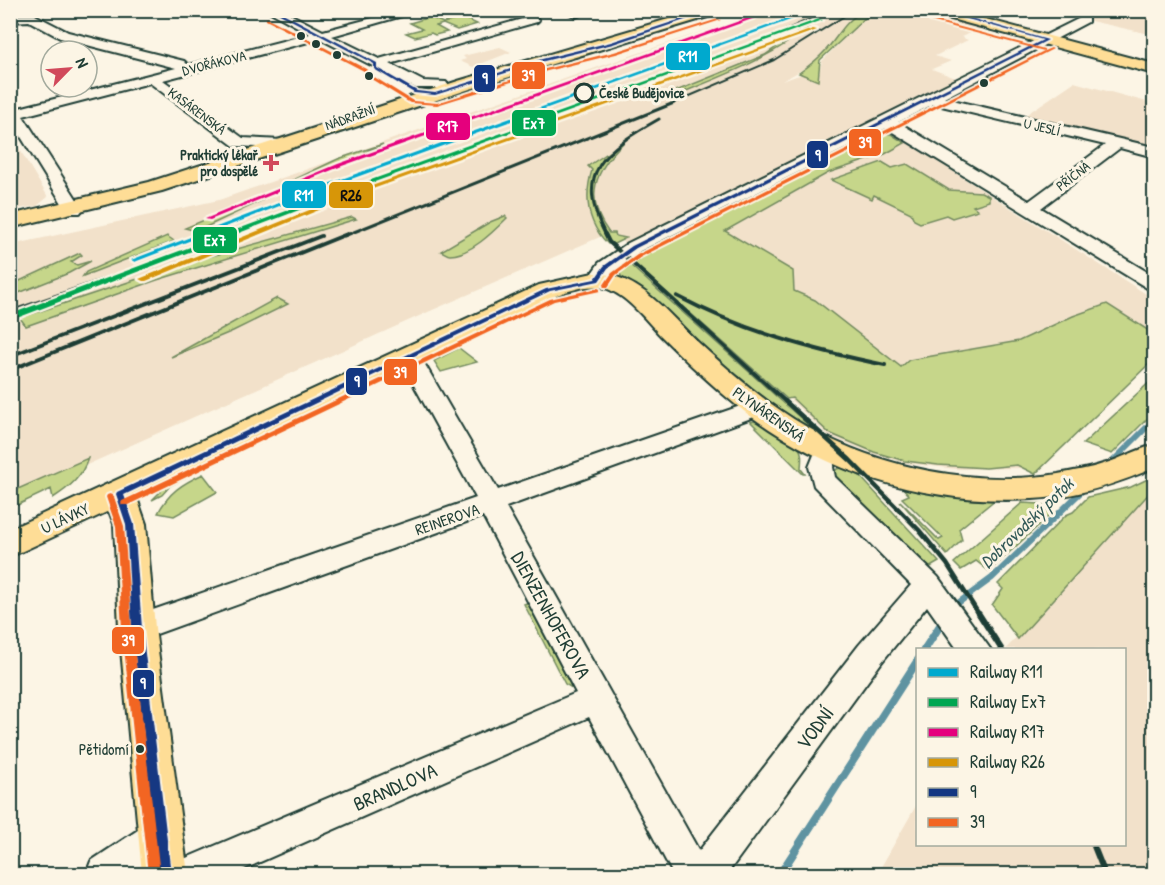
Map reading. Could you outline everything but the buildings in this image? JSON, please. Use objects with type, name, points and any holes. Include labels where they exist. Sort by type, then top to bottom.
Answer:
[{"type":"main road","name":"NÁDRAŽNÍ","points":[[254,153],[286,146],[438,90],[564,49],[621,38],[716,10]]},
{"type":"main road","points":[[934,10],[1155,69]]},
{"type":"main road","name":"NÁDRAŽNÍ","points":[[10,222],[69,202],[129,195],[254,153],[416,92],[438,90]]},
{"type":"main road","name":"U LÁVKY","points":[[10,544],[548,290],[572,283],[597,280]]},
{"type":"main road","name":"PLYNÁRENSKÁ","points":[[597,280],[618,284],[641,300],[720,378],[792,434],[827,451]]},
{"type":"main road","points":[[827,451],[890,472],[937,483],[1041,487],[1107,476],[1155,456]]},
{"type":"main road","points":[[120,494],[130,524],[137,628],[162,856]]},
{"type":"street","points":[[272,10],[376,64],[421,85],[438,90]]},
{"type":"street","name":"DVOŘÁKOVA","points":[[12,112],[153,79],[418,10]]},
{"type":"street","name":"KASÁRENSKÁ","points":[[10,19],[30,17],[64,35],[179,64],[186,70]]},
{"type":"street","points":[[376,64],[533,20]]},
{"type":"street","points":[[597,280],[606,267],[634,247],[887,122],[1084,20]]},
{"type":"street","points":[[376,64],[375,68],[416,92]]},
{"type":"street","name":"KASÁRENSKÁ","points":[[153,79],[239,143],[277,143]]},
{"type":"street","name":"U JESLÍ","points":[[931,99],[1155,152]]},
{"type":"street","points":[[12,112],[69,202]]},
{"type":"street","points":[[887,122],[1155,284]]},
{"type":"street","name":"PŘÍČNÁ","points":[[1031,208],[1116,144]]},
{"type":"street","name":"DIENZENHOFEROVA","points":[[409,356],[492,503],[495,514],[692,874]]},
{"type":"street","name":"REINEROVA","points":[[137,628],[757,408]]},
{"type":"street","points":[[827,451],[821,468],[823,480],[933,592],[968,640]]},
{"type":"street","name":"VODNÍ","points":[[705,874],[870,654],[933,592]]},
{"type":"street","name":"BRANDLOVA","points":[[192,874],[596,699]]},
{"type":"street","points":[[104,874],[162,856]]},
{"type":"shaded area","points":[[1053,10],[1154,11],[1154,35],[1050,12]]},
{"type":"shaded area","points":[[787,11],[867,11],[816,62],[782,81],[802,74],[817,80],[822,61],[863,19],[880,11],[919,11],[985,27],[961,37],[968,40],[935,56],[951,61],[932,69],[966,82],[887,122],[886,129],[1154,299],[1154,360],[1106,406],[1084,410],[1021,468],[956,469],[906,463],[874,454],[829,436],[624,243],[609,233],[11,499],[11,245],[219,200],[721,25]]},
{"type":"shaded area","points":[[500,47],[511,52],[473,67],[460,61],[466,59],[463,56]]},
{"type":"shaded area","points":[[1074,82],[1154,104],[1154,148],[1021,118]]},
{"type":"shaded area","points":[[10,133],[48,197],[37,206],[11,210]]},
{"type":"shaded area","points":[[1154,479],[1154,874],[877,874],[916,806],[916,846],[1126,846],[1126,648],[1007,648]]},
{"type":"green space","points":[[866,10],[881,11],[864,19],[820,60],[818,81],[799,73],[822,54],[847,23]]},
{"type":"green space","points":[[430,17],[443,23],[464,18],[477,24],[457,30],[443,24],[436,26],[447,32],[435,35],[431,33],[415,37],[406,33],[422,29],[410,23]]},
{"type":"green space","points":[[815,22],[784,45],[751,63],[681,93],[676,91],[765,55]]},
{"type":"green space","points":[[881,134],[891,134],[905,143],[885,154],[828,173],[725,231],[793,271],[794,291],[815,300],[901,367],[909,360],[1019,341],[1073,316],[1107,304],[1154,334],[1154,359],[1035,474],[1017,465],[986,468],[905,461],[874,452],[829,433],[792,398],[787,399],[628,258],[640,250],[644,256]]},
{"type":"green space","points":[[866,138],[656,246],[648,248]]},
{"type":"green space","points":[[624,142],[606,163],[596,185],[596,208],[601,220],[609,233],[626,238],[614,244],[608,244],[596,227],[589,209],[588,190],[592,170],[588,166]]},
{"type":"green space","points":[[383,144],[208,226],[193,232],[185,228],[236,207],[338,159]]},
{"type":"green space","points":[[882,162],[892,168],[907,164],[949,190],[981,192],[989,196],[989,201],[973,206],[978,210],[952,218],[946,215],[920,223],[914,220],[911,213],[874,195],[872,199],[831,180]]},
{"type":"green space","points":[[505,216],[507,218],[501,224],[473,247],[450,255],[441,251],[490,222]]},
{"type":"green space","points":[[352,217],[356,219],[157,280],[26,326],[20,318],[183,264]]},
{"type":"green space","points":[[167,236],[174,241],[83,276],[86,272]]},
{"type":"green space","points":[[80,253],[82,255],[71,262],[77,265],[91,261],[69,273],[11,296],[13,284]]},
{"type":"green space","points":[[624,260],[825,440],[747,392],[621,276],[618,267]]},
{"type":"green space","points":[[277,298],[288,304],[233,331],[171,357]]},
{"type":"green space","points":[[459,348],[477,362],[441,372],[434,361]]},
{"type":"green space","points":[[1154,378],[1154,412],[1112,454],[1083,444]]},
{"type":"green space","points":[[750,421],[771,427],[791,439],[801,452],[801,469],[805,474],[803,474]]},
{"type":"green space","points":[[263,434],[267,438],[170,486],[162,495],[152,500],[171,481]]},
{"type":"green space","points":[[88,458],[75,481],[53,498],[51,489],[11,508],[11,492]]},
{"type":"green space","points":[[844,467],[859,475],[939,562],[927,569],[834,481],[833,473]]},
{"type":"green space","points":[[203,474],[217,492],[174,516],[158,513],[177,489]]},
{"type":"green space","points":[[1154,476],[1154,488],[1018,639],[992,605],[1003,589],[998,584],[1066,515],[1073,512],[1088,497],[1131,487]]},
{"type":"green space","points":[[901,486],[957,497],[996,499],[959,529],[962,540],[947,555],[900,501],[939,540],[943,538],[902,498],[909,495]]},
{"type":"green space","points":[[1022,503],[1041,504],[1051,514],[989,571],[976,561],[961,570],[954,563]]},
{"type":"green space","points":[[532,601],[573,681],[572,688],[565,684],[524,604]]},
{"type":"waterway","name":"Dobrovodský potok","points":[[1109,465],[1154,420]]},
{"type":"waterway","name":"Dobrovodský potok","points":[[954,606],[992,578],[1085,488]]},
{"type":"waterway","name":"Dobrovodský potok","points":[[925,648],[943,621]]},
{"type":"waterway","name":"Dobrovodský potok","points":[[780,874],[916,663]]},
{"type":"railway","points":[[594,104],[729,55],[830,10]]},
{"type":"railway","points":[[671,104],[774,60],[854,10]]},
{"type":"railway","points":[[229,236],[599,103]]},
{"type":"railway","points":[[344,236],[674,103]]},
{"type":"railway","points":[[606,236],[596,214],[592,195],[594,179],[600,165],[610,152],[624,141],[659,119]]},
{"type":"railway","points":[[10,312],[233,234]]},
{"type":"railway","points":[[10,370],[347,234]]},
{"type":"railway","points":[[10,356],[321,236]]},
{"type":"railway","points":[[606,236],[609,242],[787,403]]},
{"type":"railway","points":[[677,296],[727,319],[778,338],[885,365]]},
{"type":"railway","points":[[785,401],[850,460],[919,530],[947,564],[980,616]]},
{"type":"railway","points":[[979,614],[1001,648]]},
{"type":"railway","points":[[1094,846],[1105,874]]},
{"type":"rail line","name":"R17","points":[[208,219],[340,165],[775,10]]},
{"type":"rail line","name":"R11","points":[[135,260],[327,186],[816,10]]},
{"type":"rail line","name":"Ex7","points":[[14,316],[331,196],[821,20]]},
{"type":"rail line","name":"R26","points":[[143,279],[351,195],[815,30]]},
{"type":"transit line","name":"9","points":[[273,10],[376,64],[375,68],[416,92],[435,94],[543,60],[612,43],[714,10]]},
{"type":"transit line","name":"9","points":[[936,10],[1046,40]]},
{"type":"transit line","name":"39","points":[[267,19],[365,70],[369,76],[412,102],[437,104],[546,70],[615,53],[719,20]]},
{"type":"transit line","name":"39","points":[[931,20],[1043,50]]},
{"type":"transit line","name":"9","points":[[597,280],[606,267],[634,247],[1046,40]]},
{"type":"transit line","name":"39","points":[[606,286],[614,274],[639,256],[1051,49]]},
{"type":"transit line","name":"9","points":[[120,494],[548,290],[597,280]]},
{"type":"transit line","name":"39","points":[[125,503],[552,300],[598,290]]},
{"type":"transit line","name":"9","points":[[120,494],[130,524],[137,628],[165,874]]},
{"type":"transit line","name":"39","points":[[110,497],[120,526],[127,629],[154,874]]},
{"type":"place","name":"České Budějovice","points":[[584,93]]},
{"type":"place","name":"Praktický lékař pro dospělé","points":[[271,163]]},
{"type":"place","name":"Pětidomí","points":[[140,749]]}]
